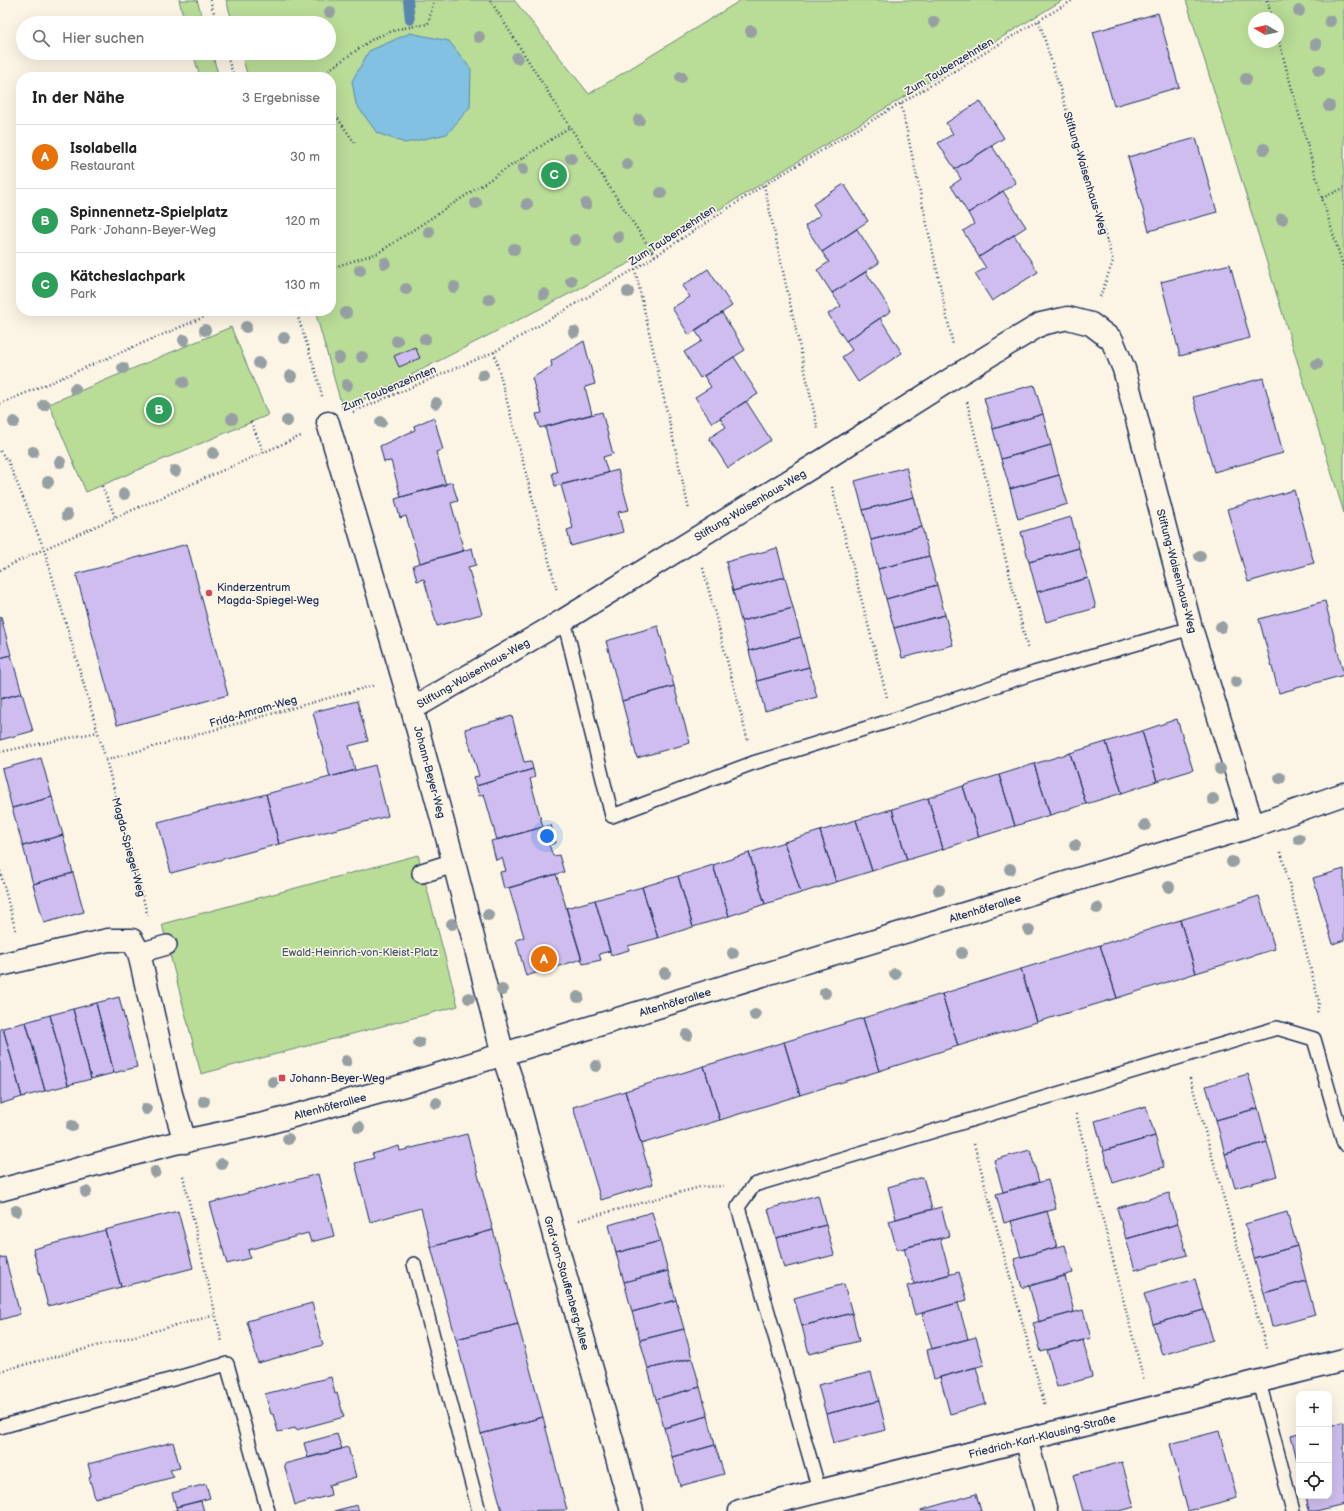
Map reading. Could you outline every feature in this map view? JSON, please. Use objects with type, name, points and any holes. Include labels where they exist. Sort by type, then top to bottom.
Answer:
[{"type":"street","name":"Stiftung-Waisenhaus-Weg","points":[[412,709],[564,620],[1041,324],[1068,318],[1091,324],[1112,340],[1124,369],[1191,628],[1253,826]]},
{"type":"street","name":"Johann-Beyer-Weg","points":[[328,423],[412,709],[454,863],[503,1055]]},
{"type":"street","name":"Altenhöferallee","points":[[0,1190],[175,1143],[264,1124],[395,1088],[456,1068],[503,1055],[1253,826],[1344,794]]},
{"type":"street","points":[[422,873],[454,863]]},
{"type":"street","points":[[0,965],[108,940],[135,947],[167,946]]},
{"type":"street","points":[[135,947],[171,1094],[185,1142]]},
{"type":"street","name":"Graf-von-Stauffenberg-Allee","points":[[503,1055],[516,1094],[552,1228],[632,1511]]},
{"type":"street","name":"Friedrich-Karl-Klausing-Straße","points":[[740,1511],[819,1490],[1344,1360]]},
{"type":"street","points":[[1026,1439],[1046,1511]]},
{"type":"lane","points":[[564,620],[612,816],[753,763],[893,720],[1034,674],[1191,628]]},
{"type":"lane","points":[[819,1490],[738,1207],[754,1185],[1277,1028],[1314,1038],[1344,1144]]},
{"type":"lane","points":[[414,1264],[479,1511]]},
{"type":"lane","points":[[0,1427],[227,1364],[268,1511]]},
{"type":"lane","points":[[1267,1380],[1293,1511]]},
{"type":"path","points":[[210,0],[215,16]]},
{"type":"path","points":[[328,72],[330,69],[374,38],[398,29],[428,24],[434,0]]},
{"type":"path","points":[[490,0],[655,256]]},
{"type":"path","name":"Zum Taubenzehnten","points":[[0,570],[44,549],[116,519],[264,453],[328,423],[494,352],[635,270],[764,185],[1073,0]]},
{"type":"path","points":[[1267,0],[1270,12]]},
{"type":"path","name":"Stiftung-Waisenhaus-Weg","points":[[1039,20],[1113,261],[1091,324]]},
{"type":"path","points":[[1281,48],[1322,198],[1344,269]]},
{"type":"path","points":[[228,60],[232,72]]},
{"type":"path","points":[[336,116],[354,143]]},
{"type":"path","points":[[336,266],[378,253],[570,126]]},
{"type":"path","points":[[1322,198],[1344,188]]},
{"type":"path","points":[[0,404],[206,316]]},
{"type":"path","points":[[298,316],[317,376],[328,423]]},
{"type":"path","points":[[494,352],[564,620]]},
{"type":"path","points":[[251,422],[264,453]]},
{"type":"path","name":"Magda-Spiegel-Weg","points":[[0,451],[8,461],[44,549],[106,760],[148,919],[135,947]]},
{"type":"path","points":[[102,486],[116,519]]},
{"type":"path","name":"Frida-Amram-Weg","points":[[106,760],[403,677]]},
{"type":"path","points":[[0,752],[98,732]]},
{"type":"path","points":[[1281,852],[1319,1002],[1314,1038]]},
{"type":"path","points":[[0,871],[23,960]]},
{"type":"path","points":[[1184,1056],[1267,1380]]},
{"type":"path","points":[[1070,1090],[1151,1409]]},
{"type":"path","points":[[967,1121],[1053,1433]]},
{"type":"path","points":[[183,1176],[227,1364]]},
{"type":"path","points":[[552,1228],[700,1187],[754,1185]]},
{"type":"path","points":[[0,1371],[216,1315]]},
{"type":"green space","points":[[179,0],[197,0],[202,16],[183,16]]},
{"type":"green space","points":[[226,0],[514,0],[589,94],[741,0],[1063,0],[643,256],[343,410],[316,316],[336,316],[336,72],[247,72],[243,60],[336,60],[336,16],[231,16]]},
{"type":"green space","points":[[1186,0],[1344,0],[1344,513]]},
{"type":"green space","points":[[195,60],[214,60],[218,72],[199,72]]},
{"type":"green space","points":[[231,327],[268,415],[86,492],[49,404]]},
{"type":"green space","name":"Ewald-Heinrich-von-Kleist-Platz","points":[[418,855],[458,1006],[201,1074],[162,924]]},
{"type":"water","points":[[410,33],[449,41],[471,69],[470,107],[447,134],[405,143],[377,133],[356,104],[352,81],[369,51]]},
{"type":"building","points":[[1158,13],[1179,87],[1114,106],[1093,32]]},
{"type":"building","points":[[980,101],[1004,138],[955,169],[938,143],[953,134],[946,123]]},
{"type":"building","points":[[1196,138],[1217,212],[1149,231],[1128,157]]},
{"type":"building","points":[[992,146],[1016,183],[968,213],[951,186],[961,179],[955,169]]},
{"type":"building","points":[[844,184],[868,221],[822,252],[805,226],[820,215],[813,204]]},
{"type":"building","points":[[1003,191],[1026,227],[979,257],[963,231],[974,224],[968,213]]},
{"type":"building","points":[[857,229],[879,263],[832,293],[817,270],[829,262],[822,252]]},
{"type":"building","points":[[1014,235],[1038,272],[992,301],[975,274],[986,268],[979,257]]},
{"type":"building","points":[[1230,264],[1250,338],[1180,356],[1161,282]]},
{"type":"building","points":[[708,269],[732,306],[689,335],[672,308],[690,297],[682,286]]},
{"type":"building","points":[[866,272],[891,311],[846,341],[828,314],[841,306],[832,293]]},
{"type":"building","points":[[722,313],[745,350],[700,378],[684,352],[702,341],[695,330]]},
{"type":"building","points":[[880,318],[902,353],[858,382],[842,357],[852,350],[846,341]]},
{"type":"building","points":[[584,341],[595,384],[585,387],[592,414],[540,428],[536,414],[542,413],[532,378],[552,366],[551,361]]},
{"type":"building","points":[[415,347],[420,358],[399,367],[394,356]]},
{"type":"building","points":[[734,357],[758,394],[712,423],[695,397],[711,387],[704,376]]},
{"type":"building","points":[[1263,378],[1283,453],[1214,472],[1193,397]]},
{"type":"building","points":[[1034,385],[1043,414],[993,429],[984,398]]},
{"type":"building","points":[[746,401],[771,440],[728,468],[709,438],[726,427],[720,418]]},
{"type":"building","points":[[602,412],[613,454],[603,457],[608,473],[555,486],[552,473],[557,472],[545,427]]},
{"type":"building","points":[[1043,414],[1051,445],[1001,459],[993,429]]},
{"type":"building","points":[[434,417],[443,450],[436,452],[446,485],[401,497],[391,461],[384,462],[380,446],[415,430],[414,426]]},
{"type":"building","points":[[1051,445],[1059,475],[1010,489],[1001,459]]},
{"type":"building","points":[[906,467],[914,497],[863,510],[855,481]]},
{"type":"building","points":[[618,470],[629,510],[618,512],[623,532],[571,546],[567,530],[573,528],[561,485]]},
{"type":"building","points":[[1059,475],[1068,504],[1018,519],[1010,489]]},
{"type":"building","points":[[452,482],[458,501],[451,503],[464,551],[420,563],[406,516],[400,518],[395,499]]},
{"type":"building","points":[[1294,490],[1314,563],[1248,582],[1227,509]]},
{"type":"building","points":[[914,497],[922,527],[871,540],[863,510]]},
{"type":"building","points":[[1071,517],[1079,548],[1029,562],[1021,532]]},
{"type":"building","points":[[922,527],[929,556],[878,569],[871,540]]},
{"type":"building","points":[[187,544],[228,695],[117,725],[76,574]]},
{"type":"building","points":[[472,548],[476,565],[468,567],[482,614],[437,626],[424,579],[417,581],[413,565]]},
{"type":"building","points":[[777,548],[785,577],[733,591],[726,562]]},
{"type":"building","points":[[1079,548],[1088,578],[1037,592],[1029,562]]},
{"type":"building","points":[[929,556],[937,585],[886,599],[878,569]]},
{"type":"building","points":[[785,577],[793,608],[741,621],[733,591]]},
{"type":"building","points":[[1088,578],[1096,608],[1046,622],[1037,592]]},
{"type":"building","points":[[937,585],[945,615],[894,628],[886,599]]},
{"type":"building","points":[[1325,601],[1344,675],[1279,693],[1259,619]]},
{"type":"building","points":[[793,608],[801,637],[749,651],[741,621]]},
{"type":"building","points":[[945,615],[953,645],[902,658],[894,628]]},
{"type":"building","points":[[1,617],[11,655],[0,658],[0,618]]},
{"type":"building","points":[[658,626],[674,686],[622,701],[606,641]]},
{"type":"building","points":[[801,637],[809,667],[757,681],[749,651]]},
{"type":"building","points":[[11,655],[22,693],[0,699],[0,658]]},
{"type":"building","points":[[809,667],[817,697],[765,711],[757,681]]},
{"type":"building","points":[[674,686],[690,743],[637,758],[622,701]]},
{"type":"building","points":[[22,693],[33,731],[0,740],[0,699]]},
{"type":"building","points":[[357,701],[368,741],[349,746],[355,770],[330,777],[313,712]]},
{"type":"building","points":[[512,716],[524,762],[531,761],[533,769],[476,786],[473,777],[479,776],[465,729]]},
{"type":"building","points":[[1177,719],[1193,770],[1157,781],[1142,731]]},
{"type":"building","points":[[1142,731],[1157,781],[1122,793],[1106,742]]},
{"type":"building","points":[[1106,742],[1122,793],[1086,804],[1070,753]]},
{"type":"building","points":[[1070,753],[1086,804],[1050,815],[1034,764]]},
{"type":"building","points":[[41,758],[52,797],[12,808],[2,769]]},
{"type":"building","points":[[1034,764],[1050,815],[1015,826],[999,775]]},
{"type":"building","points":[[375,765],[388,816],[279,844],[266,794]]},
{"type":"building","points":[[533,769],[535,777],[530,779],[543,827],[497,840],[484,794],[479,796],[476,786]]},
{"type":"building","points":[[999,775],[1015,826],[979,837],[963,786]]},
{"type":"building","points":[[963,786],[979,837],[943,849],[928,798]]},
{"type":"building","points":[[266,794],[279,844],[171,873],[158,822]]},
{"type":"building","points":[[52,797],[63,835],[23,846],[12,808]]},
{"type":"building","points":[[928,798],[943,849],[907,860],[892,809]]},
{"type":"building","points":[[892,809],[907,860],[872,871],[856,820]]},
{"type":"building","points":[[856,820],[872,871],[836,882],[820,831]]},
{"type":"building","points":[[551,825],[556,843],[549,845],[553,856],[559,855],[564,872],[504,889],[500,872],[506,871],[502,858],[496,860],[491,841]]},
{"type":"building","points":[[820,831],[836,882],[801,893],[784,842]]},
{"type":"building","points":[[63,835],[73,873],[33,884],[23,846]]},
{"type":"building","points":[[784,842],[801,893],[765,904],[749,853]]},
{"type":"building","points":[[749,853],[765,904],[729,916],[713,865]]},
{"type":"building","points":[[713,865],[729,916],[693,927],[678,876]]},
{"type":"building","points":[[1344,869],[1344,940],[1333,944],[1313,878]]},
{"type":"building","points":[[73,873],[84,912],[44,923],[33,884]]},
{"type":"building","points":[[556,874],[582,959],[526,976],[516,940],[524,937],[509,888]]},
{"type":"building","points":[[678,876],[693,927],[658,938],[642,887]]},
{"type":"building","points":[[642,887],[658,938],[628,946],[629,950],[611,955],[595,900]]},
{"type":"building","points":[[1259,896],[1275,949],[1196,973],[1180,920]]},
{"type":"building","points":[[595,900],[610,951],[599,954],[601,960],[583,964],[566,908]]},
{"type":"building","points":[[1180,920],[1196,973],[1117,998],[1100,945]]},
{"type":"building","points":[[1100,945],[1117,998],[1037,1022],[1021,969]]},
{"type":"building","points":[[1021,969],[1037,1022],[958,1046],[942,994]]},
{"type":"building","points":[[942,994],[958,1046],[879,1071],[863,1018]]},
{"type":"building","points":[[119,997],[137,1067],[114,1073],[96,1003]]},
{"type":"building","points":[[96,1003],[114,1073],[91,1079],[73,1009]]},
{"type":"building","points":[[73,1009],[91,1079],[68,1085],[50,1015]]},
{"type":"building","points":[[50,1015],[68,1085],[45,1091],[26,1022]]},
{"type":"building","points":[[863,1018],[879,1071],[800,1095],[784,1042]]},
{"type":"building","points":[[26,1022],[45,1091],[22,1097],[3,1028]]},
{"type":"building","points":[[3,1028],[22,1097],[0,1104],[0,1029]]},
{"type":"building","points":[[784,1042],[800,1095],[720,1120],[704,1066]]},
{"type":"building","points":[[704,1066],[720,1120],[641,1144],[625,1091]]},
{"type":"building","points":[[1248,1074],[1258,1108],[1216,1120],[1206,1086]]},
{"type":"building","points":[[625,1091],[653,1184],[601,1200],[573,1107]]},
{"type":"building","points":[[1146,1106],[1155,1136],[1103,1151],[1095,1121]]},
{"type":"building","points":[[1258,1108],[1267,1142],[1225,1154],[1216,1120]]},
{"type":"building","points":[[467,1134],[493,1230],[431,1247],[421,1208],[370,1222],[355,1163],[374,1158],[372,1154],[399,1146],[400,1151]]},
{"type":"building","points":[[1155,1136],[1164,1167],[1113,1183],[1103,1151]]},
{"type":"building","points":[[1267,1142],[1277,1176],[1235,1188],[1225,1154]]},
{"type":"building","points":[[1030,1150],[1039,1182],[1003,1192],[994,1160]]},
{"type":"building","points":[[318,1174],[334,1236],[311,1242],[308,1233],[248,1250],[250,1258],[227,1264],[210,1203]]},
{"type":"building","points":[[923,1177],[932,1209],[896,1219],[888,1187]]},
{"type":"building","points":[[1048,1180],[1056,1209],[1004,1223],[996,1194]]},
{"type":"building","points":[[1169,1193],[1178,1224],[1126,1239],[1117,1208]]},
{"type":"building","points":[[818,1195],[826,1225],[776,1238],[768,1209]]},
{"type":"building","points":[[941,1207],[949,1236],[897,1250],[889,1221]]},
{"type":"building","points":[[178,1211],[193,1268],[121,1287],[105,1230]]},
{"type":"building","points":[[1047,1211],[1057,1247],[1021,1257],[1011,1221]]},
{"type":"building","points":[[652,1212],[660,1241],[616,1253],[609,1225]]},
{"type":"building","points":[[1287,1212],[1297,1246],[1254,1258],[1245,1224]]},
{"type":"building","points":[[1178,1224],[1187,1255],[1135,1270],[1126,1239]]},
{"type":"building","points":[[826,1225],[834,1255],[784,1268],[776,1238]]},
{"type":"building","points":[[105,1230],[121,1287],[48,1306],[33,1249]]},
{"type":"building","points":[[493,1230],[518,1324],[456,1339],[431,1247]]},
{"type":"building","points":[[940,1238],[950,1274],[914,1284],[904,1248]]},
{"type":"building","points":[[660,1241],[668,1271],[624,1282],[616,1253]]},
{"type":"building","points":[[1065,1245],[1073,1273],[1022,1288],[1014,1259]]},
{"type":"building","points":[[1297,1246],[1306,1281],[1264,1293],[1254,1258]]},
{"type":"building","points":[[5,1257],[20,1314],[0,1320],[0,1258]]},
{"type":"building","points":[[668,1271],[676,1300],[632,1312],[624,1282]]},
{"type":"building","points":[[959,1272],[967,1300],[915,1315],[907,1286]]},
{"type":"building","points":[[1065,1276],[1074,1312],[1039,1322],[1029,1286]]},
{"type":"building","points":[[1195,1279],[1204,1310],[1153,1324],[1144,1294]]},
{"type":"building","points":[[1306,1281],[1315,1315],[1272,1327],[1264,1293]]},
{"type":"building","points":[[844,1284],[852,1313],[802,1326],[794,1298]]},
{"type":"building","points":[[676,1300],[684,1329],[640,1340],[632,1312]]},
{"type":"building","points":[[312,1303],[323,1345],[258,1363],[247,1321]]},
{"type":"building","points":[[958,1303],[968,1339],[932,1349],[922,1313]]},
{"type":"building","points":[[1083,1310],[1091,1338],[1041,1352],[1033,1323]]},
{"type":"building","points":[[1204,1310],[1213,1340],[1162,1355],[1153,1324]]},
{"type":"building","points":[[852,1313],[859,1341],[809,1354],[802,1326]]},
{"type":"building","points":[[518,1324],[543,1417],[481,1434],[456,1339]]},
{"type":"building","points":[[684,1329],[692,1358],[648,1369],[640,1340]]},
{"type":"building","points":[[976,1337],[984,1365],[934,1379],[927,1350]]},
{"type":"building","points":[[1083,1340],[1092,1377],[1057,1387],[1047,1350]]},
{"type":"building","points":[[692,1358],[700,1387],[656,1399],[648,1369]]},
{"type":"building","points":[[976,1367],[986,1404],[950,1414],[940,1377]]},
{"type":"building","points":[[871,1372],[879,1401],[826,1414],[818,1385]]},
{"type":"building","points":[[331,1377],[335,1394],[337,1393],[344,1417],[296,1430],[295,1428],[278,1432],[265,1394]]},
{"type":"building","points":[[700,1387],[708,1416],[664,1428],[656,1399]]},
{"type":"building","points":[[879,1401],[886,1430],[833,1443],[826,1414]]},
{"type":"building","points":[[708,1416],[715,1445],[672,1457],[664,1428]]},
{"type":"building","points":[[543,1417],[567,1510],[502,1511],[481,1434]]},
{"type":"building","points":[[1344,1422],[1344,1504],[1316,1511],[1309,1511],[1307,1499],[1332,1499],[1332,1425]]},
{"type":"building","points":[[1219,1431],[1237,1498],[1188,1511],[1170,1444]]},
{"type":"building","points":[[337,1434],[342,1449],[308,1458],[304,1443]]},
{"type":"building","points":[[1296,1434],[1296,1456],[1291,1435]]},
{"type":"building","points":[[173,1442],[180,1468],[170,1470],[174,1477],[95,1498],[89,1477],[91,1476],[88,1464]]},
{"type":"building","points":[[715,1445],[724,1474],[680,1486],[672,1457]]},
{"type":"building","points":[[348,1447],[356,1477],[329,1485],[331,1495],[295,1505],[284,1464]]},
{"type":"building","points":[[1122,1462],[1134,1507],[1120,1511],[1083,1511],[1073,1475]]},
{"type":"building","points":[[206,1484],[210,1498],[176,1507],[172,1493]]},
{"type":"building","points":[[976,1494],[981,1511],[921,1511],[921,1510]]},
{"type":"building","points":[[201,1501],[204,1511],[172,1511],[177,1510],[176,1507]]},
{"type":"building","points":[[357,1505],[359,1511],[334,1511]]},
{"type":"waterway","points":[[408,0],[410,20]]},
{"type":"place","name":"Kätcheslachpark","points":[[554,175]]},
{"type":"place","name":"Spinnennetz-Spielplatz","points":[[159,410]]},
{"type":"place","name":"Kinderzentrum Magda-Spiegel-Weg","points":[[209,593]]},
{"type":"place","name":"Isolabella","points":[[544,959]]},
{"type":"place","name":"Johann-Beyer-Weg","points":[[282,1078]]}]
